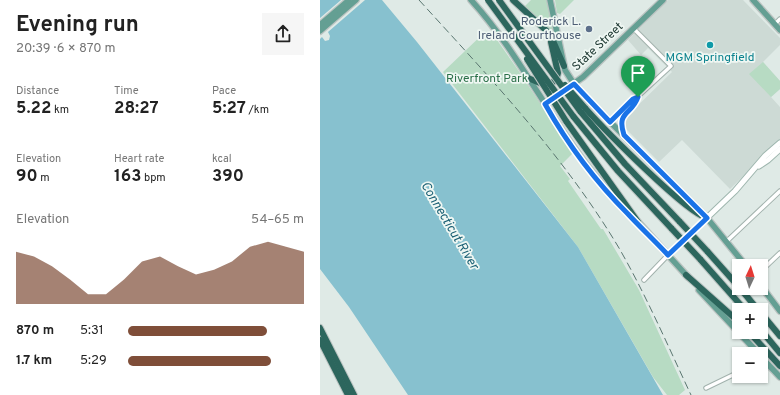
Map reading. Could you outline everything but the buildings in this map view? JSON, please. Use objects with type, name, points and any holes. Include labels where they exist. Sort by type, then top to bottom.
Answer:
[{"type":"highway","points":[[488,0],[573,116],[618,171],[700,258],[739,303]]},
{"type":"highway","points":[[499,0],[541,58],[583,109],[625,164],[732,280]]},
{"type":"highway","points":[[513,0],[548,32],[564,66]]},
{"type":"highway","points":[[528,78],[547,86],[553,84],[558,78],[558,70],[548,32]]},
{"type":"highway","points":[[515,37],[538,79],[638,222]]},
{"type":"highway","points":[[583,109],[694,212],[707,218]]},
{"type":"highway","points":[[686,274],[732,316]]},
{"type":"highway","points":[[745,295],[752,303]]},
{"type":"highway","points":[[768,321],[780,336]]},
{"type":"highway","points":[[320,328],[354,395]]},
{"type":"highway","points":[[768,338],[780,353]]},
{"type":"highway","points":[[755,339],[780,366]]},
{"type":"highway","points":[[320,340],[348,395]]},
{"type":"main road","points":[[320,25],[349,0]]},
{"type":"main road","points":[[320,31],[356,0]]},
{"type":"main road","points":[[471,0],[502,39],[585,163],[628,215],[638,222],[753,347]]},
{"type":"main road","points":[[550,0],[564,66],[574,84],[610,122],[707,218],[741,259]]},
{"type":"main road","name":"State Street","points":[[545,104],[574,84],[663,0]]},
{"type":"main road","points":[[754,1],[780,30]]},
{"type":"main road","points":[[768,295],[780,311]]},
{"type":"main road","points":[[768,366],[780,377]]},
{"type":"street","points":[[775,24],[780,19]]},
{"type":"street","points":[[610,122],[633,99],[638,97],[671,66],[634,29]]},
{"type":"street","points":[[624,135],[621,126],[622,118],[636,102],[638,97]]},
{"type":"street","points":[[644,280],[757,167],[765,156],[780,143]]},
{"type":"street","points":[[757,167],[768,160],[780,149]]},
{"type":"street","points":[[727,241],[780,191]]},
{"type":"street","points":[[768,264],[780,253]]},
{"type":"street","points":[[706,388],[732,375]]},
{"type":"shaded area","name":"MGM Springfield","points":[[668,0],[743,0],[780,38],[780,45],[763,62],[780,81],[780,89],[771,97],[780,107],[780,141],[730,189],[682,140],[659,162],[624,126],[626,117],[672,72],[648,48],[641,55],[628,40]]},
{"type":"green space","points":[[531,0],[547,0],[554,36],[542,22],[524,7]]},
{"type":"green space","points":[[555,0],[574,0],[560,14],[557,13]]},
{"type":"green space","name":"Riverfront Park","points":[[486,31],[497,40],[573,153],[560,166],[570,179],[568,181],[601,229],[603,229],[639,290],[685,390],[679,395],[667,395],[653,377],[578,247],[443,72]]},
{"type":"green space","points":[[763,62],[780,81],[780,89],[771,97],[749,74]]},
{"type":"water","name":"Connecticut River","points":[[320,0],[382,0],[417,42],[578,247],[663,395],[408,395],[349,307],[320,269]]},
{"type":"pier","points":[[341,0],[365,0],[328,32],[330,36],[329,40],[325,41],[322,37],[320,39],[320,18]]},
{"type":"railway","points":[[419,0],[473,59],[551,150],[598,214],[619,248],[638,284],[691,395]]},
{"type":"place","name":"Roderick L. Ireland Courthouse","points":[[589,29]]},
{"type":"place","name":"MGM Springfield","points":[[710,45]]},
{"type":"route","points":[[574,84],[610,122],[633,99],[638,97],[636,102],[622,118],[621,126],[624,135],[707,218],[668,255],[638,222],[628,215],[594,175],[550,114],[545,104],[574,84]]}]
